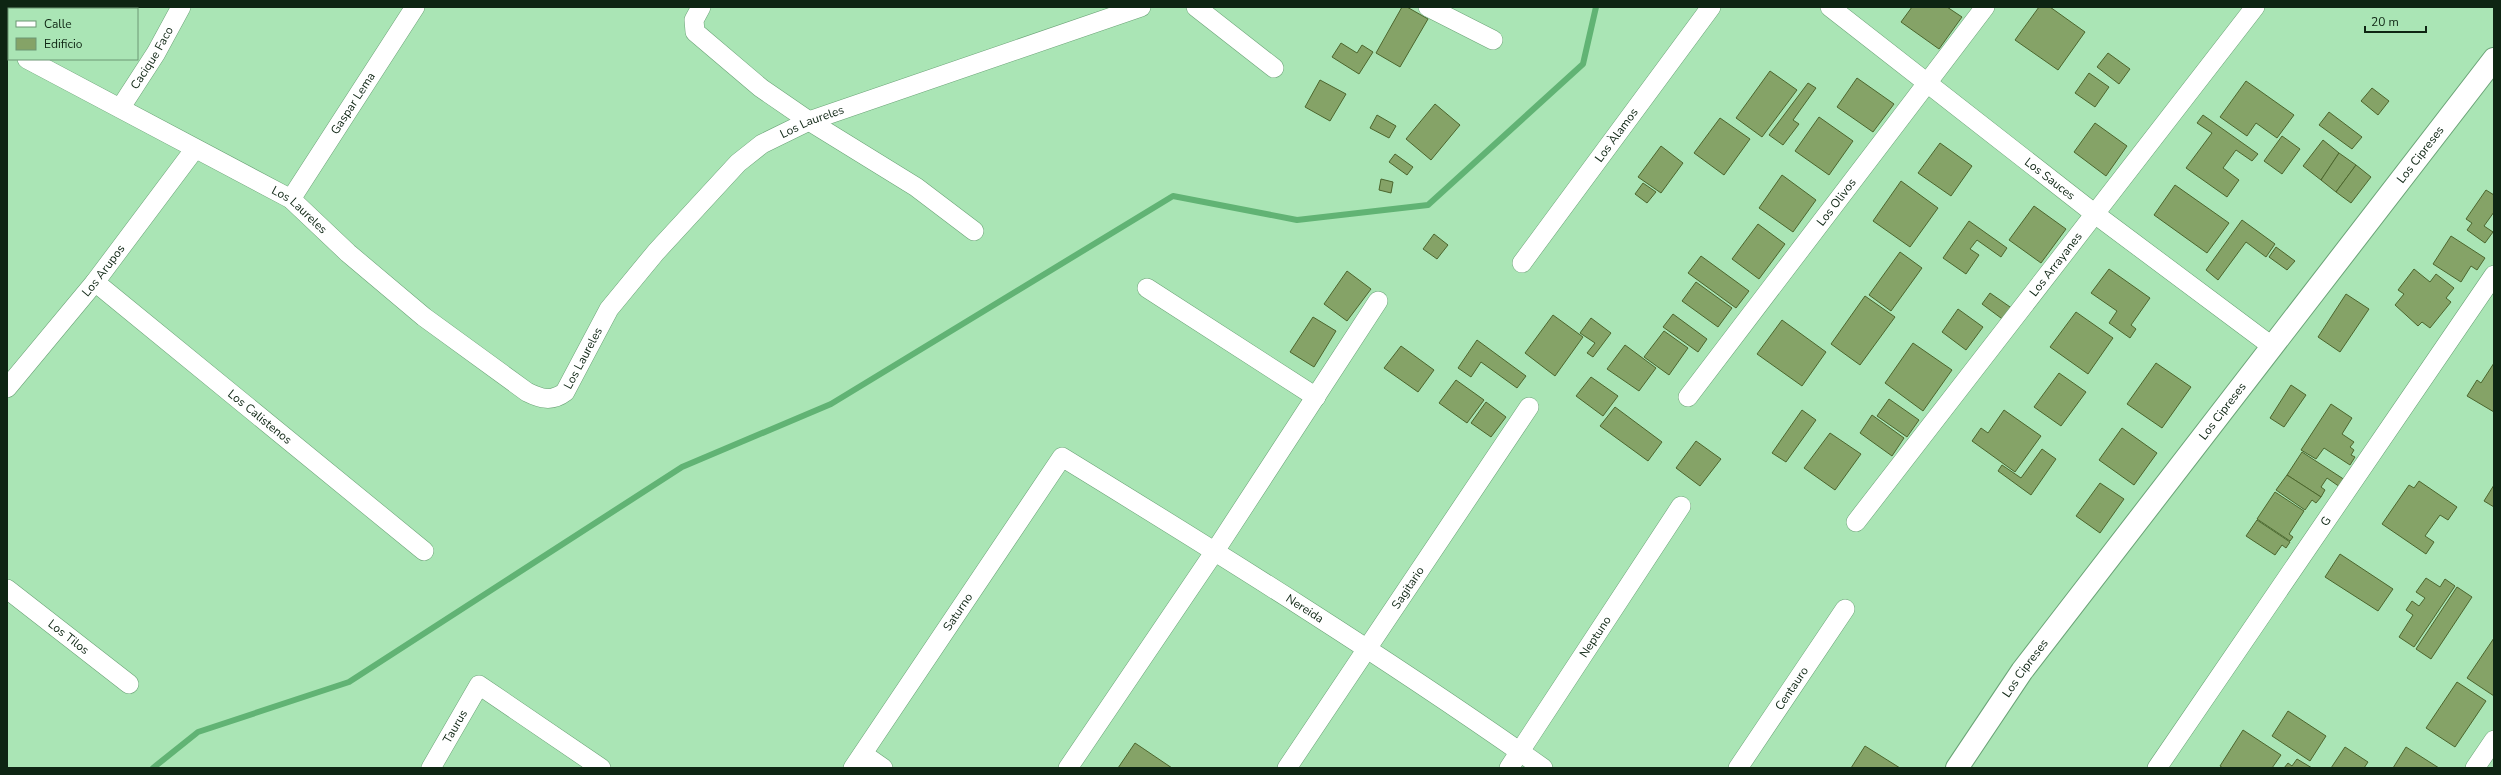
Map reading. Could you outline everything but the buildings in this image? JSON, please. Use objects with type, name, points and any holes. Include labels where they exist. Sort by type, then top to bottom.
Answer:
[{"type":"street","name":"Cacique Faco","points":[[122,108],[156,53],[181,7]]},
{"type":"street","name":"Gaspar Lema","points":[[291,199],[415,7]]},
{"type":"street","points":[[1196,7],[1274,68]]},
{"type":"street","points":[[1428,7],[1493,40]]},
{"type":"street","name":"Los Àlamos","points":[[1522,263],[1712,7]]},
{"type":"street","name":"Los Sauces","points":[[1830,7],[1928,82],[2095,214],[2273,347]]},
{"type":"street","name":"Los Olivos","points":[[1688,397],[1985,7]]},
{"type":"street","name":"Los Arrayanes","points":[[1856,522],[2255,7]]},
{"type":"street","name":"Los Laureles","points":[[29,60],[122,108],[194,150],[291,199],[348,253],[424,316],[527,392],[541,399],[551,398],[565,392],[609,309],[656,252],[738,163],[762,144],[809,121],[1136,8]]},
{"type":"street","points":[[698,14],[694,27],[698,36],[761,88],[809,121],[916,187],[974,232]]},
{"type":"street","name":"Los Cipreses","points":[[1956,768],[2022,671],[2494,59]]},
{"type":"street","name":"Los Arupos","points":[[7,388],[95,282],[194,150]]},
{"type":"street","name":"G","points":[[2157,768],[2494,275]]},
{"type":"street","name":"Los Calistenos","points":[[95,282],[424,551]]},
{"type":"street","points":[[1147,288],[1316,397]]},
{"type":"street","points":[[1068,768],[1215,551],[1378,301]]},
{"type":"street","name":"Sagitario","points":[[1287,768],[1529,407]]},
{"type":"street","name":"Nereida","points":[[1062,457],[1215,551],[1368,649],[1543,768]]},
{"type":"street","name":"Saturno","points":[[858,761],[1062,457]]},
{"type":"street","name":"Neptuno","points":[[1509,768],[1681,506]]},
{"type":"street","name":"Los Tilos","points":[[7,589],[129,684]]},
{"type":"street","name":"Centauro","points":[[1738,768],[1845,608]]},
{"type":"street","name":"Taurus","points":[[431,768],[479,685],[601,768]]},
{"type":"street","points":[[2475,768],[2494,740]]},
{"type":"street","points":[[858,761],[883,768]]},
{"type":"waterway","points":[[153,768],[198,732],[349,682],[682,467],[831,404],[1173,196],[1297,220],[1428,205],[1583,64],[1596,7]]}]
